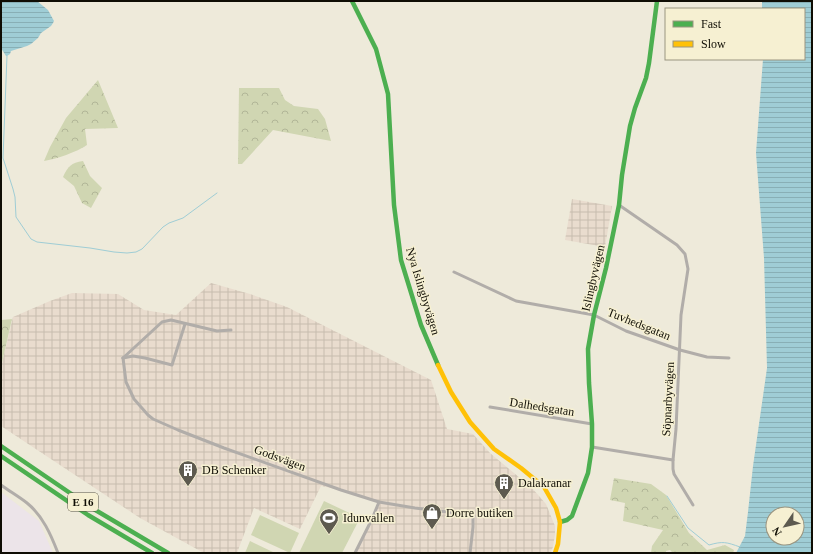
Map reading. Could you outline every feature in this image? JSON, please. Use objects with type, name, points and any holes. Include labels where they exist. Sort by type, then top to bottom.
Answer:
[{"type":"main road","name":"Nya Islingbyvägen","points":[[352,1],[376,49],[388,94],[392,145],[394,205],[401,260],[421,324],[434,357],[451,392],[470,422],[494,449],[521,468],[544,487],[556,508],[560,522]]},
{"type":"main road","name":"Islingbyvägen","points":[[560,522],[567,520],[572,516],[588,473],[592,447],[588,349],[594,315],[619,206],[622,175],[630,126],[646,78],[649,63],[657,1]]},
{"type":"main road","name":"E 16","points":[[1,446],[92,508],[168,553]]},
{"type":"main road","name":"E 16","points":[[1,456],[88,515],[152,553]]},
{"type":"main road","points":[[555,553],[558,544],[560,522]]},
{"type":"street","name":"Söpnarbyvägen","points":[[619,206],[677,245],[685,254],[688,269],[681,314],[676,429],[673,460],[674,474],[692,505]]},
{"type":"street","name":"Tuvhedsgatan","points":[[454,272],[516,301],[594,315],[626,330],[680,350],[707,356],[729,358]]},
{"type":"street","points":[[123,358],[162,322],[171,320],[217,331],[231,330]]},
{"type":"street","points":[[123,358],[133,356],[172,365],[185,324]]},
{"type":"street","name":"Godsvägen","points":[[123,358],[126,382],[134,399],[153,419],[224,448],[379,502],[465,514],[473,517],[470,553]]},
{"type":"street","name":"Dalhedsgatan","points":[[490,407],[592,424]]},
{"type":"street","points":[[592,447],[673,460]]},
{"type":"street","points":[[1,484],[28,504],[34,511],[46,527],[58,553]]},
{"type":"street","points":[[355,553],[379,502]]},
{"type":"shaded area","points":[[572,199],[612,206],[605,247],[565,240]]},
{"type":"shaded area","points":[[211,283],[250,294],[287,307],[431,380],[447,429],[473,434],[490,453],[532,488],[546,504],[555,526],[553,547],[550,553],[526,553],[522,551],[521,553],[355,553],[379,502],[341,490],[321,486],[300,529],[254,508],[237,553],[204,553],[140,518],[1,426],[1,367],[13,317],[72,293],[118,294],[144,310],[176,315]]},
{"type":"shaded area","points":[[1,492],[39,521],[53,553],[1,553]]},
{"type":"green space","points":[[98,80],[118,128],[85,129],[87,145],[66,155],[44,161],[66,118]]},
{"type":"green space","points":[[239,88],[279,88],[285,100],[294,106],[318,109],[325,119],[331,141],[273,130],[242,164],[238,164]]},
{"type":"green space","points":[[83,161],[90,176],[102,188],[91,208],[82,203],[74,186],[63,177],[70,166]]},
{"type":"green space","points":[[12,319],[1,367],[1,320]]},
{"type":"green space","points":[[614,478],[651,484],[666,495],[689,533],[707,550],[725,545],[734,550],[733,553],[673,553],[670,550],[666,551],[666,553],[651,553],[652,546],[663,530],[623,521],[625,503],[610,500]]},
{"type":"green space","name":"Idunvallen","points":[[324,501],[360,518],[342,553],[299,553]]},
{"type":"green space","points":[[260,515],[299,533],[290,553],[251,535]]},
{"type":"green space","points":[[250,541],[275,553],[245,553]]},
{"type":"water","points":[[1,1],[37,1],[48,10],[54,21],[51,26],[41,33],[31,44],[11,51],[10,54],[6,56],[1,48]]},
{"type":"water","points":[[762,1],[812,1],[812,553],[736,553],[745,536],[767,368],[764,258],[756,153],[763,60],[805,60],[805,8],[762,8]]},
{"type":"waterway","points":[[7,56],[3,158],[15,197],[16,217],[31,239],[37,242],[114,252],[136,252],[142,249],[163,227],[183,218],[217,193]]},
{"type":"waterway","points":[[667,496],[688,528],[709,545],[724,543],[740,547]]},
{"type":"traffic: fast","points":[[352,1],[376,49],[388,94],[394,205],[401,260],[421,325],[438,365]]},
{"type":"traffic: fast","points":[[560,522],[567,520],[572,516],[588,473],[592,447],[588,349],[594,315],[606,268],[619,205],[630,126],[646,78],[649,63],[657,1]]},
{"type":"traffic: fast","points":[[1,446],[92,508],[168,553]]},
{"type":"traffic: fast","points":[[1,456],[88,515],[152,553]]},
{"type":"traffic: slow","points":[[438,365],[451,392],[470,422],[494,449],[521,468],[544,487],[556,508],[560,522],[558,544],[555,553]]},
{"type":"place","name":"DB Schenker","points":[[188,487]]},
{"type":"place","name":"Dalakranar","points":[[504,500]]},
{"type":"place","name":"Dorre butiken","points":[[432,530]]},
{"type":"place","name":"Idunvallen","points":[[329,535]]}]
